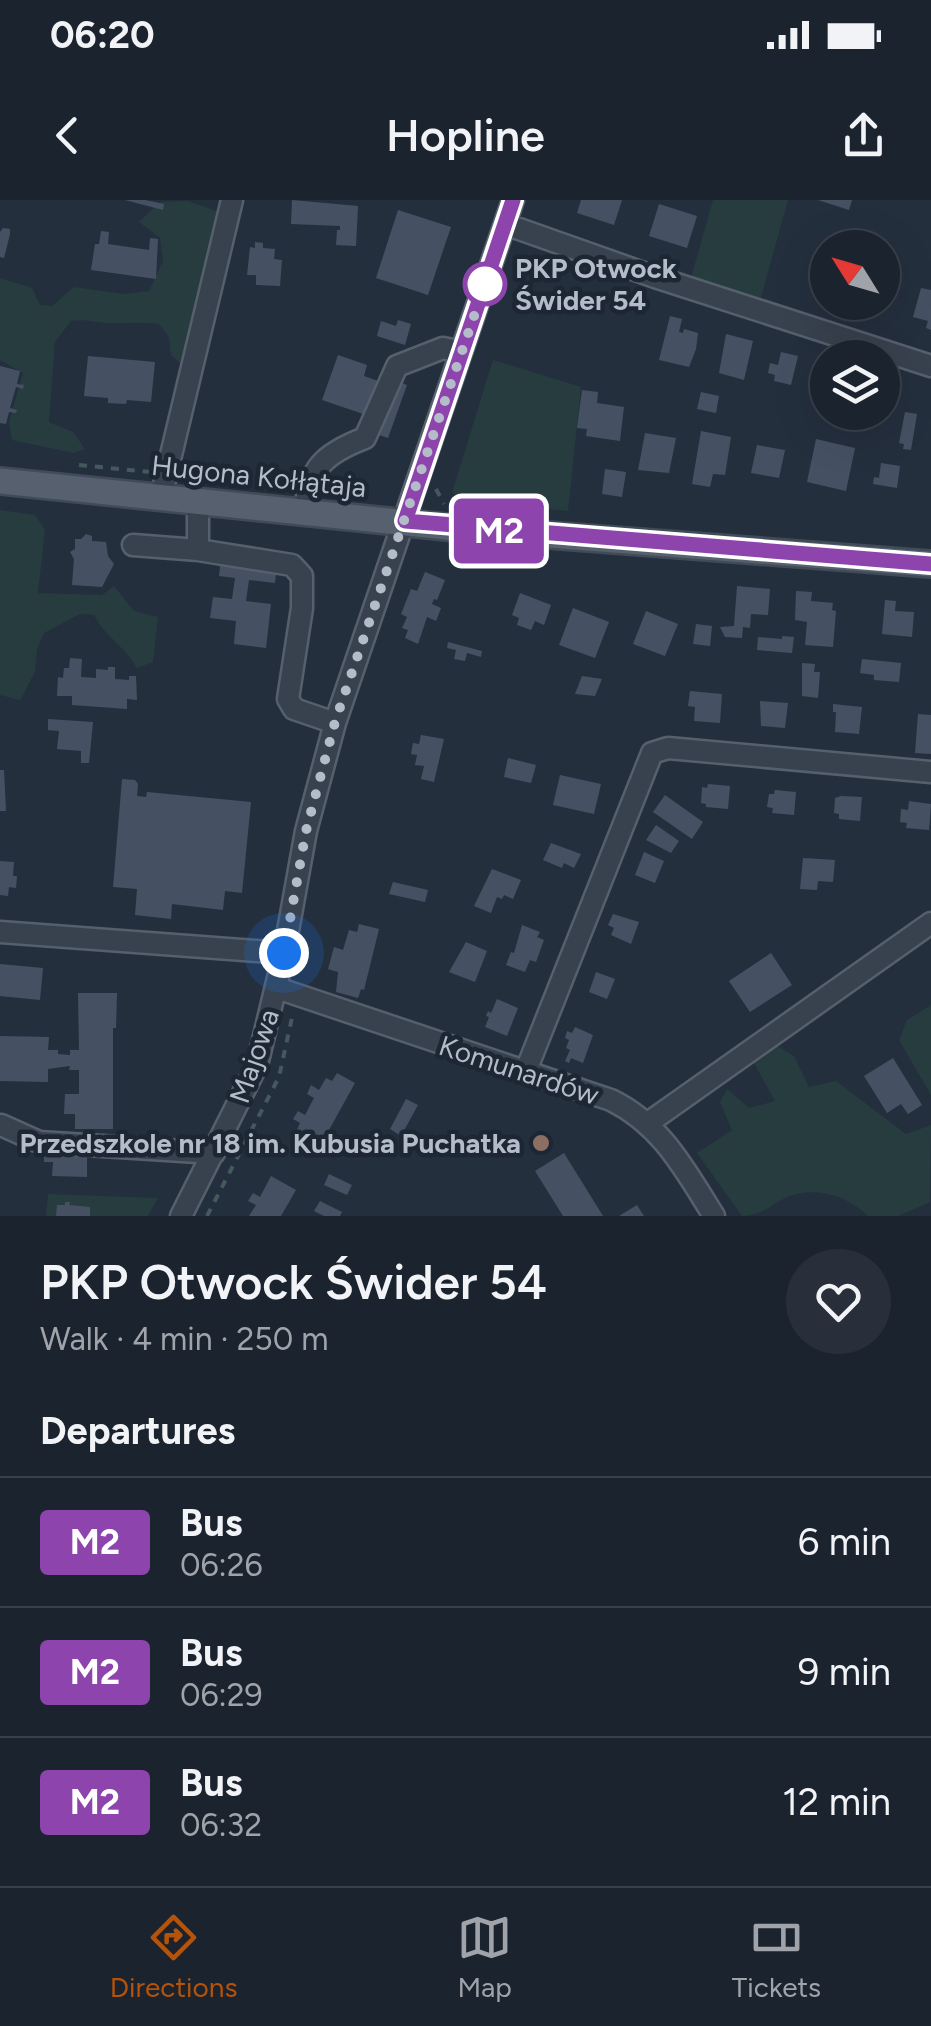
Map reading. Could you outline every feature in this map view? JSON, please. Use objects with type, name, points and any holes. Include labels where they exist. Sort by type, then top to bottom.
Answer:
[{"type":"main road","name":"Hugona Kołłątaja","points":[[0,481],[405,521],[931,564]]},
{"type":"street","points":[[161,497],[232,200]]},
{"type":"street","name":"Majowa","points":[[181,1216],[256,1065],[277,988],[306,831],[335,722],[461,352],[513,227],[513,200]]},
{"type":"street","points":[[513,227],[931,366]]},
{"type":"street","points":[[305,512],[306,490],[320,462],[365,438],[397,366],[443,348],[461,352]]},
{"type":"street","points":[[198,501],[198,550]]},
{"type":"street","points":[[132,545],[198,550],[292,565],[302,576],[302,608],[288,698],[294,708],[335,722]]},
{"type":"street","points":[[525,1073],[652,753],[668,748],[931,772]]},
{"type":"street","points":[[648,1122],[931,923]]},
{"type":"street","points":[[0,932],[284,953]]},
{"type":"street","name":"Komunardów","points":[[277,988],[611,1100],[648,1122],[671,1149],[714,1216]]},
{"type":"street","points":[[1,1126],[39,1142],[214,1153]]},
{"type":"green space","points":[[713,200],[788,200],[760,301],[691,278]]},
{"type":"green space","points":[[188,201],[225,214],[198,348],[182,365],[171,355],[169,337],[159,324],[71,321],[55,342],[49,422],[73,432],[85,449],[74,453],[12,440],[9,422],[23,373],[0,360],[0,278],[32,288],[40,305],[52,306],[74,287],[124,294],[149,291],[163,261],[160,238],[139,222],[160,202]]},
{"type":"green space","points":[[493,360],[581,387],[568,511],[465,500],[452,493]]},
{"type":"green space","points":[[0,510],[35,515],[45,530],[38,593],[102,595],[114,586],[134,611],[158,617],[153,662],[137,668],[94,615],[80,614],[44,633],[35,672],[20,700],[0,695]]},
{"type":"green space","points":[[931,1005],[931,1095],[899,1040],[907,1020]]},
{"type":"green space","points":[[777,1046],[794,1056],[809,1087],[836,1081],[906,1134],[931,1125],[930,1202],[898,1216],[868,1216],[834,1196],[814,1192],[786,1198],[757,1214],[742,1216],[697,1153],[732,1130],[720,1102],[727,1089],[749,1108],[775,1101],[754,1063]]},
{"type":"green space","points":[[48,1194],[158,1198],[148,1216],[46,1216]]},
{"type":"building","points":[[125,200],[164,204],[163,210]]},
{"type":"building","points":[[292,200],[358,206],[356,246],[336,245],[340,226],[291,224]]},
{"type":"building","points":[[581,200],[622,200],[614,225],[577,213]]},
{"type":"building","points":[[818,200],[852,200],[849,210]]},
{"type":"building","points":[[659,204],[697,216],[687,248],[649,236]]},
{"type":"building","points":[[398,210],[451,227],[428,295],[376,278]]},
{"type":"building","points":[[3,228],[10,229],[4,258],[0,257]]},
{"type":"building","points":[[101,231],[109,232],[108,244],[149,250],[150,238],[158,239],[156,279],[91,270]]},
{"type":"building","points":[[255,242],[263,243],[263,248],[275,249],[274,259],[282,260],[280,286],[256,285],[256,275],[247,275],[250,247],[255,248]]},
{"type":"building","points":[[921,288],[931,290],[931,330],[926,328],[928,321],[913,317]]},
{"type":"building","points":[[670,316],[682,319],[679,332],[684,329],[698,333],[689,367],[659,360]]},
{"type":"building","points":[[398,320],[411,324],[405,345],[377,336],[381,321],[396,326]]},
{"type":"building","points":[[726,334],[753,341],[744,380],[719,373]]},
{"type":"building","points":[[781,352],[798,356],[791,385],[774,381],[775,375],[768,373],[770,363],[778,365]]},
{"type":"building","points":[[338,355],[367,365],[364,376],[381,382],[383,376],[407,385],[388,438],[367,431],[372,417],[322,400]]},
{"type":"building","points":[[88,356],[155,362],[151,402],[108,403],[108,398],[84,396]]},
{"type":"building","points":[[0,366],[20,371],[17,384],[24,385],[23,389],[16,387],[10,408],[17,410],[9,412],[6,424],[0,423]]},
{"type":"building","points":[[582,390],[598,392],[597,403],[624,407],[620,441],[586,436],[587,429],[577,428]]},
{"type":"building","points":[[701,392],[719,396],[716,413],[697,409]]},
{"type":"building","points":[[905,412],[917,414],[911,450],[903,449],[904,444],[899,443]]},
{"type":"building","points":[[701,431],[731,437],[725,475],[713,474],[710,487],[692,484]]},
{"type":"building","points":[[645,433],[676,438],[669,473],[638,470]]},
{"type":"building","points":[[816,439],[855,448],[846,491],[807,482]]},
{"type":"building","points":[[757,445],[785,450],[779,478],[751,473]]},
{"type":"building","points":[[881,463],[900,466],[897,488],[873,484],[874,477],[879,478]]},
{"type":"building","points":[[605,469],[626,472],[622,497],[602,494]]},
{"type":"building","points":[[86,534],[92,536],[92,541],[106,542],[114,564],[102,587],[72,585],[74,559],[70,552],[75,549],[75,539]]},
{"type":"building","points":[[221,558],[277,565],[275,583],[249,580],[246,601],[271,604],[266,648],[234,644],[236,621],[210,618],[213,597],[232,599],[235,578],[219,576]]},
{"type":"building","points":[[425,572],[445,580],[432,604],[441,608],[436,621],[427,617],[418,644],[405,638],[408,630],[402,628],[407,617],[401,614],[411,589],[417,591]]},
{"type":"building","points":[[737,586],[770,589],[768,615],[751,614],[750,628],[743,627],[742,638],[725,637],[720,627],[734,626]]},
{"type":"building","points":[[796,591],[812,592],[811,601],[833,603],[833,647],[805,645],[807,622],[795,620]]},
{"type":"building","points":[[520,593],[551,605],[544,625],[535,621],[531,630],[517,625],[519,618],[512,615]]},
{"type":"building","points":[[885,600],[896,601],[895,611],[914,612],[912,637],[882,634]]},
{"type":"building","points":[[573,608],[609,622],[595,658],[559,645]]},
{"type":"building","points":[[646,611],[678,624],[665,656],[633,644]]},
{"type":"building","points":[[696,624],[712,626],[710,646],[693,644]]},
{"type":"building","points":[[758,637],[794,637],[792,653],[757,650]]},
{"type":"building","points":[[448,642],[482,651],[481,657],[467,653],[465,661],[454,659],[456,650],[447,648]]},
{"type":"building","points":[[70,658],[82,659],[81,677],[96,678],[96,669],[108,667],[115,667],[115,679],[136,676],[137,700],[127,699],[127,709],[72,705],[72,696],[57,696],[58,677],[63,678]]},
{"type":"building","points":[[862,659],[901,663],[899,682],[874,680],[874,675],[860,673]]},
{"type":"building","points":[[802,663],[815,664],[814,672],[820,672],[818,698],[802,696]]},
{"type":"building","points":[[582,676],[602,679],[595,696],[575,694]]},
{"type":"building","points":[[690,691],[722,694],[720,723],[694,721],[695,707],[688,706]]},
{"type":"building","points":[[760,701],[788,703],[785,728],[761,726]]},
{"type":"building","points":[[833,704],[862,707],[859,734],[835,732]]},
{"type":"building","points":[[918,714],[931,715],[931,754],[915,753]]},
{"type":"building","points":[[48,719],[93,722],[89,763],[81,763],[81,751],[57,749],[59,731],[48,730]]},
{"type":"building","points":[[421,735],[444,739],[434,782],[421,779],[424,766],[415,765],[417,755],[411,754],[413,743],[419,744]]},
{"type":"building","points":[[508,758],[536,765],[531,783],[504,777]]},
{"type":"building","points":[[0,770],[4,770],[6,811],[0,811]]},
{"type":"building","points":[[560,775],[601,784],[594,814],[553,805]]},
{"type":"building","points":[[122,779],[135,780],[137,796],[146,797],[147,792],[251,802],[242,893],[225,891],[223,910],[172,904],[171,919],[135,915],[137,889],[113,887]]},
{"type":"building","points":[[708,784],[730,786],[728,809],[701,803],[702,787],[707,788]]},
{"type":"building","points":[[775,790],[796,792],[794,815],[772,813],[773,808],[767,807],[769,794]]},
{"type":"building","points":[[665,795],[703,822],[692,839],[653,812]]},
{"type":"building","points":[[862,797],[860,821],[839,819],[839,814],[834,813],[835,798]]},
{"type":"building","points":[[909,801],[931,804],[929,830],[906,828],[907,823],[900,822],[901,809],[908,810]]},
{"type":"building","points":[[656,825],[679,841],[671,853],[646,840]]},
{"type":"building","points":[[551,843],[581,854],[574,868],[543,860]]},
{"type":"building","points":[[644,852],[664,861],[655,883],[635,875]]},
{"type":"building","points":[[803,858],[835,860],[833,882],[818,881],[817,890],[800,889]]},
{"type":"building","points":[[0,861],[14,862],[16,888],[9,887],[8,896],[0,895]]},
{"type":"building","points":[[492,869],[521,880],[513,899],[497,897],[491,913],[474,906]]},
{"type":"building","points":[[393,882],[428,890],[425,902],[389,894]]},
{"type":"building","points":[[613,914],[639,922],[631,944],[611,935],[614,928],[608,925]]},
{"type":"building","points":[[359,924],[379,929],[364,990],[358,998],[336,992],[338,972],[328,969],[334,947],[343,950],[349,930],[357,932]]},
{"type":"building","points":[[522,925],[540,932],[537,937],[544,940],[536,962],[530,960],[525,972],[506,965]]},
{"type":"building","points":[[466,942],[487,951],[475,982],[449,972]]},
{"type":"building","points":[[771,953],[792,985],[750,1012],[729,981]]},
{"type":"building","points":[[0,964],[43,968],[40,1000],[0,996]]},
{"type":"building","points":[[596,972],[615,979],[607,999],[589,992]]},
{"type":"building","points":[[78,993],[117,993],[113,1129],[75,1129],[75,1114],[64,1114],[65,1094],[79,1094],[79,1070],[69,1070],[70,1066],[48,1069],[48,1082],[0,1081],[0,1036],[49,1037],[48,1050],[58,1050],[58,1054],[70,1055],[70,1050],[79,1050]]},
{"type":"building","points":[[497,999],[518,1008],[507,1036],[485,1027],[488,1011],[491,1013]]},
{"type":"building","points":[[575,1027],[593,1035],[583,1063],[571,1058],[569,1063],[565,1061],[570,1050],[566,1048],[567,1031],[572,1033]]},
{"type":"building","points":[[893,1058],[922,1105],[908,1114],[901,1104],[887,1113],[864,1076]]},
{"type":"building","points":[[337,1073],[355,1083],[314,1157],[296,1148],[301,1140],[294,1136],[300,1123],[293,1119],[298,1111],[305,1115],[314,1098],[307,1094],[311,1085],[319,1090],[326,1078],[332,1081]]},
{"type":"building","points":[[406,1099],[418,1105],[401,1136],[390,1129]]},
{"type":"building","points":[[87,1153],[87,1177],[52,1176],[53,1162],[44,1162],[44,1155]]},
{"type":"building","points":[[564,1153],[603,1216],[563,1216],[535,1171]]},
{"type":"building","points":[[329,1174],[352,1185],[347,1195],[324,1185]]},
{"type":"building","points":[[271,1176],[296,1190],[281,1216],[249,1216],[256,1205],[248,1201],[253,1193],[260,1197]]},
{"type":"building","points":[[320,1201],[342,1212],[340,1216],[324,1216],[314,1211]]},
{"type":"building","points":[[65,1202],[90,1207],[90,1216],[56,1216],[57,1205]]},
{"type":"building","points":[[637,1205],[644,1216],[619,1216]]},
{"type":"bus line","name":"M2","points":[[513,200],[405,521],[931,564]]},
{"type":"place","name":"PKP Otwock Świder 54","points":[[485,284]]},
{"type":"place","name":"Przedszkole nr 18 im. Kubusia Puchatka","points":[[541,1143]]},
{"type":"route","points":[[284,953],[306,831],[335,722],[485,284]]}]
